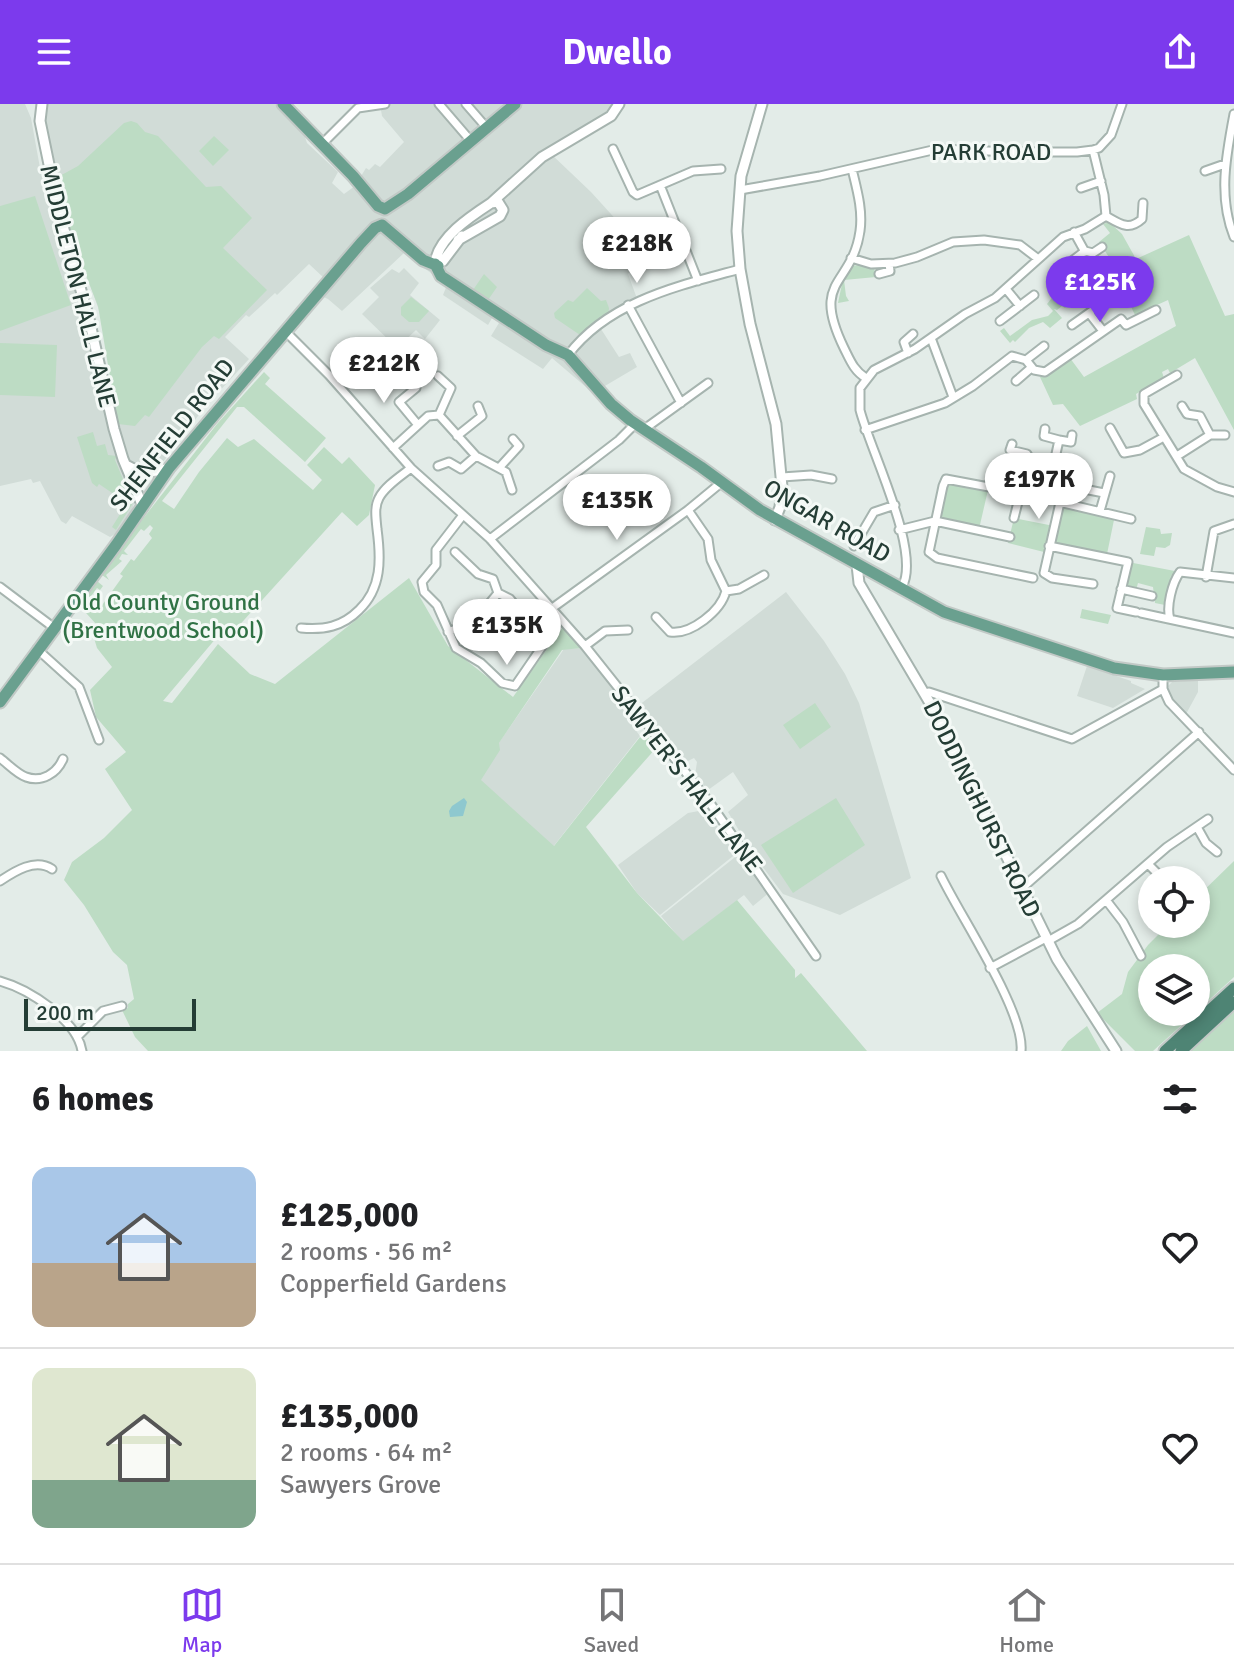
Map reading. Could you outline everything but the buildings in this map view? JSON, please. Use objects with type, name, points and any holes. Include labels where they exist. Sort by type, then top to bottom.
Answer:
[{"type":"highway","points":[[1165,1051],[1234,988]]},
{"type":"highway","points":[[1181,1051],[1234,1002]]},
{"type":"main road","points":[[283,104],[378,206],[385,209]]},
{"type":"main road","points":[[385,209],[405,197],[515,104]]},
{"type":"main road","points":[[382,229],[385,209]]},
{"type":"main road","name":"ONGAR ROAD","points":[[382,229],[391,228],[423,260],[435,264],[437,274],[546,345],[568,355],[611,404],[639,427],[775,520],[944,612],[1100,665],[1163,675],[1234,672]]},
{"type":"main road","name":"SHENFIELD ROAD","points":[[0,702],[169,468],[371,232],[382,229]]},
{"type":"street","name":"MIDDLETON HALL LANE","points":[[42,104],[40,121],[48,170],[89,319],[111,417],[123,459],[143,507]]},
{"type":"street","points":[[322,144],[358,108],[385,104]]},
{"type":"street","points":[[439,104],[470,140]]},
{"type":"street","points":[[466,104],[486,127]]},
{"type":"street","points":[[516,181],[503,206],[498,202],[491,210],[458,240],[443,261],[435,264],[435,256],[447,239],[491,210],[516,181],[550,151],[611,116],[619,104]]},
{"type":"street","points":[[762,104],[740,190],[737,223],[740,269],[750,324],[774,417],[782,477],[781,503],[775,520]]},
{"type":"street","points":[[1106,216],[1093,150],[1111,135],[1122,104]]},
{"type":"street","points":[[1234,114],[1225,164],[1227,213],[1234,237]]},
{"type":"street","points":[[613,149],[634,194],[693,171],[721,169]]},
{"type":"street","name":"PARK ROAD","points":[[740,190],[937,149],[1013,152],[1093,150]]},
{"type":"street","points":[[1205,171],[1225,164]]},
{"type":"street","points":[[852,169],[861,213],[858,240],[833,287],[831,314],[854,369],[866,378]]},
{"type":"street","points":[[1081,188],[1101,181]]},
{"type":"street","points":[[660,185],[698,281]]},
{"type":"street","points":[[1106,216],[1123,226],[1134,225],[1142,219],[1143,203]]},
{"type":"street","points":[[902,587],[908,569],[895,505],[865,430],[859,401],[860,388],[878,368],[908,353],[1006,289],[1063,237],[1085,229],[1106,216]]},
{"type":"street","points":[[1074,232],[1085,252]]},
{"type":"street","points":[[851,258],[871,264],[889,264],[917,257],[953,242],[969,240],[1012,243],[1026,247],[1037,258]]},
{"type":"street","points":[[1064,267],[1085,252],[1093,253],[1102,247]]},
{"type":"street","points":[[879,274],[890,271],[889,264]]},
{"type":"street","points":[[568,355],[592,329],[628,305],[740,269]]},
{"type":"street","points":[[1006,289],[1020,306]]},
{"type":"street","points":[[1000,321],[1034,295]]},
{"type":"street","points":[[1072,325],[1110,298]]},
{"type":"street","points":[[628,305],[681,403]]},
{"type":"street","points":[[865,430],[924,412],[953,397],[997,363],[1012,356],[1026,360],[1031,368],[1045,372],[1121,319],[1126,325],[1156,310]]},
{"type":"street","points":[[1089,313],[1103,331]]},
{"type":"street","name":"SAWYER'S HALL LANE","points":[[285,331],[329,375],[411,468],[490,539],[585,646],[710,803],[816,956]]},
{"type":"street","points":[[908,353],[904,342],[913,334]]},
{"type":"street","points":[[931,338],[953,397]]},
{"type":"street","points":[[1026,360],[1044,346]]},
{"type":"street","points":[[1016,381],[1031,368]]},
{"type":"street","points":[[1177,375],[1143,397],[1144,404],[1184,469],[1195,477],[1234,492]]},
{"type":"street","points":[[438,376],[451,388],[439,415]]},
{"type":"street","points":[[490,539],[619,440],[708,383]]},
{"type":"street","points":[[416,388],[399,402],[418,425]]},
{"type":"street","points":[[457,436],[482,416],[478,406]]},
{"type":"street","points":[[1182,406],[1188,415],[1200,416],[1210,435]]},
{"type":"street","points":[[393,448],[428,416],[439,415]]},
{"type":"street","points":[[439,415],[476,456],[510,477],[512,490]]},
{"type":"street","points":[[1110,428],[1124,453],[1121,463]]},
{"type":"street","points":[[1045,429],[1044,436],[1059,440],[1071,442],[1072,435]]},
{"type":"street","points":[[1177,456],[1210,435],[1225,435]]},
{"type":"street","points":[[1124,453],[1140,450],[1164,437]]},
{"type":"street","points":[[499,468],[519,446],[513,439]]},
{"type":"street","points":[[1054,463],[1059,440]]},
{"type":"street","points":[[1012,444],[1010,450],[1027,454],[1029,458],[1068,467],[1044,573],[1048,577],[1093,584]]},
{"type":"street","points":[[438,466],[449,462],[461,469],[476,456]]},
{"type":"street","points":[[1014,518],[1029,458]]},
{"type":"street","points":[[128,466],[147,473],[169,468]]},
{"type":"street","points":[[301,628],[321,630],[336,626],[354,615],[372,596],[379,558],[375,514],[378,500],[411,468]]},
{"type":"street","points":[[989,486],[991,469]]},
{"type":"street","points":[[782,477],[811,475],[832,479]]},
{"type":"street","points":[[1100,511],[1110,476]]},
{"type":"street","points":[[1021,493],[946,479],[929,550],[934,558],[1033,578]]},
{"type":"street","points":[[551,609],[722,482]]},
{"type":"street","points":[[1089,490],[1104,493]]},
{"type":"street","points":[[1059,502],[1131,519]]},
{"type":"street","points":[[854,546],[874,512],[895,505]]},
{"type":"street","points":[[656,617],[670,632],[686,632],[721,604],[726,591],[711,560],[708,539],[688,510]]},
{"type":"street","points":[[455,552],[478,574],[493,579],[498,593],[510,599],[525,617],[548,630],[550,635],[515,686],[502,683],[481,663],[456,648],[437,605],[424,592],[422,582],[436,565],[436,550],[463,515]]},
{"type":"street","points":[[899,530],[935,521],[1010,537]]},
{"type":"street","points":[[1206,577],[1214,531],[1234,524]]},
{"type":"street","points":[[1049,546],[1128,562],[1117,608],[1234,633]]},
{"type":"street","name":"DODDINGHURST ROAD","points":[[857,565],[859,583],[925,694],[1047,939],[1116,1051]]},
{"type":"street","points":[[1170,619],[1170,604],[1180,572],[1234,578]]},
{"type":"street","points":[[726,591],[739,589],[764,575]]},
{"type":"street","points":[[0,587],[53,627]]},
{"type":"street","points":[[1121,589],[1152,596]]},
{"type":"street","points":[[448,632],[478,618],[498,593]]},
{"type":"street","points":[[585,646],[605,631],[628,630]]},
{"type":"street","points":[[37,649],[79,687],[99,740]]},
{"type":"street","points":[[1163,675],[1163,689],[1169,702],[1234,770]]},
{"type":"street","points":[[925,694],[929,692],[1072,739],[1163,689]]},
{"type":"street","points":[[1022,888],[1199,732]]},
{"type":"street","points":[[0,758],[24,777],[32,778],[55,772],[63,759]]},
{"type":"street","points":[[990,968],[1078,924],[1183,835],[1208,819]]},
{"type":"street","points":[[1197,827],[1206,843],[1217,852]]},
{"type":"street","points":[[0,881],[19,869],[33,865],[48,865],[52,869]]},
{"type":"street","points":[[941,876],[1019,1026],[1021,1051]]},
{"type":"street","points":[[1106,900],[1123,922],[1140,954]]},
{"type":"street","points":[[0,981],[22,989],[45,1004],[78,1036],[82,1051]]},
{"type":"street","points":[[78,1036],[103,1011],[115,1012],[122,1006]]},
{"type":"shaded area","points":[[0,104],[25,104],[31,118],[40,168],[87,327],[84,329],[92,371],[97,378],[118,461],[135,500],[132,510],[110,537],[72,516],[66,524],[61,521],[40,481],[33,483],[31,479],[0,486]]},
{"type":"shaded area","points":[[44,104],[275,104],[303,131],[307,143],[338,172],[332,183],[344,194],[355,186],[366,168],[369,170],[375,164],[380,167],[404,142],[382,116],[381,110],[388,104],[619,104],[616,110],[549,152],[640,246],[640,261],[628,274],[639,304],[601,329],[619,357],[630,353],[637,367],[593,393],[552,358],[543,369],[491,336],[502,318],[495,313],[488,325],[443,295],[447,285],[404,253],[342,311],[317,294],[347,251],[324,278],[309,264],[277,295],[275,293],[249,317],[246,315],[225,337],[249,359],[204,408],[163,462],[150,468],[140,468],[131,464],[123,446],[100,313],[63,209],[42,116]]},
{"type":"shaded area","points":[[404,268],[419,283],[410,295],[440,320],[425,339],[416,330],[397,348],[362,314],[379,297],[370,288],[392,269],[399,273]]},
{"type":"shaded area","points":[[786,592],[824,641],[859,703],[911,878],[840,915],[783,894],[753,854],[728,812],[748,795],[733,772],[708,790],[695,775],[697,762],[694,758],[686,762],[678,758],[644,712],[634,709]]},
{"type":"shaded area","points":[[581,648],[612,686],[628,720],[640,736],[549,852],[471,783],[564,649]]},
{"type":"shaded area","points":[[1087,666],[1145,689],[1113,708],[1077,696]]},
{"type":"shaded area","points":[[1198,680],[1198,692],[1186,714],[1170,697],[1168,686],[1172,682]]},
{"type":"shaded area","points":[[704,810],[738,852],[660,915],[637,893],[618,865],[688,813]]},
{"type":"shaded area","points":[[739,854],[770,892],[753,906],[744,895],[683,942],[661,916]]},
{"type":"green space","points":[[131,121],[145,132],[158,136],[206,187],[221,186],[252,218],[223,248],[267,290],[219,339],[214,336],[202,347],[149,417],[145,415],[135,426],[118,424],[98,306],[72,240],[56,178],[78,166],[124,123]]},
{"type":"green space","points":[[214,136],[229,150],[213,166],[199,151]]},
{"type":"green space","points":[[35,196],[71,305],[0,331],[0,206]]},
{"type":"green space","points":[[1109,222],[1122,234],[1136,259],[1189,235],[1225,316],[1234,314],[1234,430],[1195,358],[1170,373],[1168,369],[1162,372],[1164,378],[1136,394],[1137,399],[1080,426],[1063,404],[1053,405],[1040,377],[1070,358],[1084,377],[1176,326],[1168,300],[1135,315],[1118,280],[1122,277],[1099,242],[1110,233],[1103,224]]},
{"type":"green space","points":[[851,266],[874,268],[876,277],[844,280],[849,301],[838,303],[843,279]]},
{"type":"green space","points":[[1088,271],[1096,281],[1065,308],[1054,309],[1062,318],[1050,328],[1043,322],[1029,328],[1010,343],[1000,331],[1004,328],[1010,336],[1032,320],[1048,316],[1053,311],[1047,304],[1055,290],[1070,281],[1073,284]]},
{"type":"green space","points":[[484,274],[497,287],[488,300],[473,290]]},
{"type":"green space","points":[[587,288],[601,301],[606,300],[609,308],[608,317],[583,337],[555,318],[554,313],[568,300],[573,302]]},
{"type":"green space","points":[[411,297],[429,311],[419,322],[409,322],[401,315],[401,307]]},
{"type":"green space","points":[[0,343],[57,345],[55,397],[0,395]]},
{"type":"green space","name":"Old County Ground (Brentwood School)","points":[[264,372],[270,378],[265,384],[326,438],[305,462],[244,407],[237,407],[162,501],[174,509],[227,438],[238,447],[254,439],[313,490],[322,480],[307,465],[324,447],[342,464],[349,457],[375,485],[369,515],[357,526],[342,512],[235,630],[228,624],[163,701],[172,703],[218,644],[250,674],[275,684],[409,578],[448,646],[513,697],[562,628],[581,648],[562,650],[499,743],[500,750],[481,780],[554,846],[644,732],[657,747],[586,827],[637,893],[683,941],[737,900],[795,970],[795,978],[801,973],[867,1051],[148,1051],[135,1037],[122,1010],[128,1008],[134,999],[127,965],[113,952],[84,905],[64,880],[72,862],[104,838],[132,810],[105,769],[126,752],[96,717],[90,690],[112,667],[97,648],[94,638],[98,632],[96,624],[77,603],[217,424]],"holes":[[[150,525],[153,528],[149,534],[152,538],[134,561],[131,559],[100,608],[94,607],[89,599],[97,588],[100,590],[103,586],[97,581],[102,575],[109,580],[106,575],[122,561],[119,559],[122,554],[128,555],[124,551],[141,529],[144,531]]]},
{"type":"green space","points":[[93,432],[97,446],[105,444],[108,455],[117,456],[115,460],[133,503],[116,530],[112,527],[127,503],[99,484],[97,487],[92,483],[77,437]]},
{"type":"green space","points":[[949,482],[988,490],[979,529],[939,519],[945,487]]},
{"type":"green space","points":[[1059,502],[1115,515],[1106,559],[1050,546],[1048,553],[1008,543],[1014,518],[1054,526]]},
{"type":"green space","points":[[1146,527],[1160,529],[1161,534],[1172,533],[1170,545],[1156,547],[1154,556],[1140,554]]},
{"type":"green space","points":[[1128,562],[1180,572],[1171,576],[1165,605],[1155,603],[1153,587],[1138,583],[1136,590],[1121,589]]},
{"type":"green space","points":[[1082,609],[1111,615],[1108,624],[1080,618]]},
{"type":"green space","points":[[815,703],[831,727],[800,749],[783,725]]},
{"type":"green space","points":[[836,798],[865,845],[793,893],[761,845]]},
{"type":"green space","points":[[1234,861],[1234,977],[1210,999],[1210,954],[1141,954],[1155,938],[1210,938],[1210,884]]},
{"type":"green space","points":[[1138,958],[1138,1026],[1181,1026],[1153,1051],[1135,1051],[1097,1013],[1122,994],[1128,972]]},
{"type":"green space","points":[[1234,1012],[1234,1051],[1189,1051],[1190,1050]]},
{"type":"green space","points":[[1087,1026],[1101,1051],[1061,1051],[1068,1041]]},
{"type":"water","points":[[464,798],[467,802],[463,816],[450,817],[452,806]]}]
